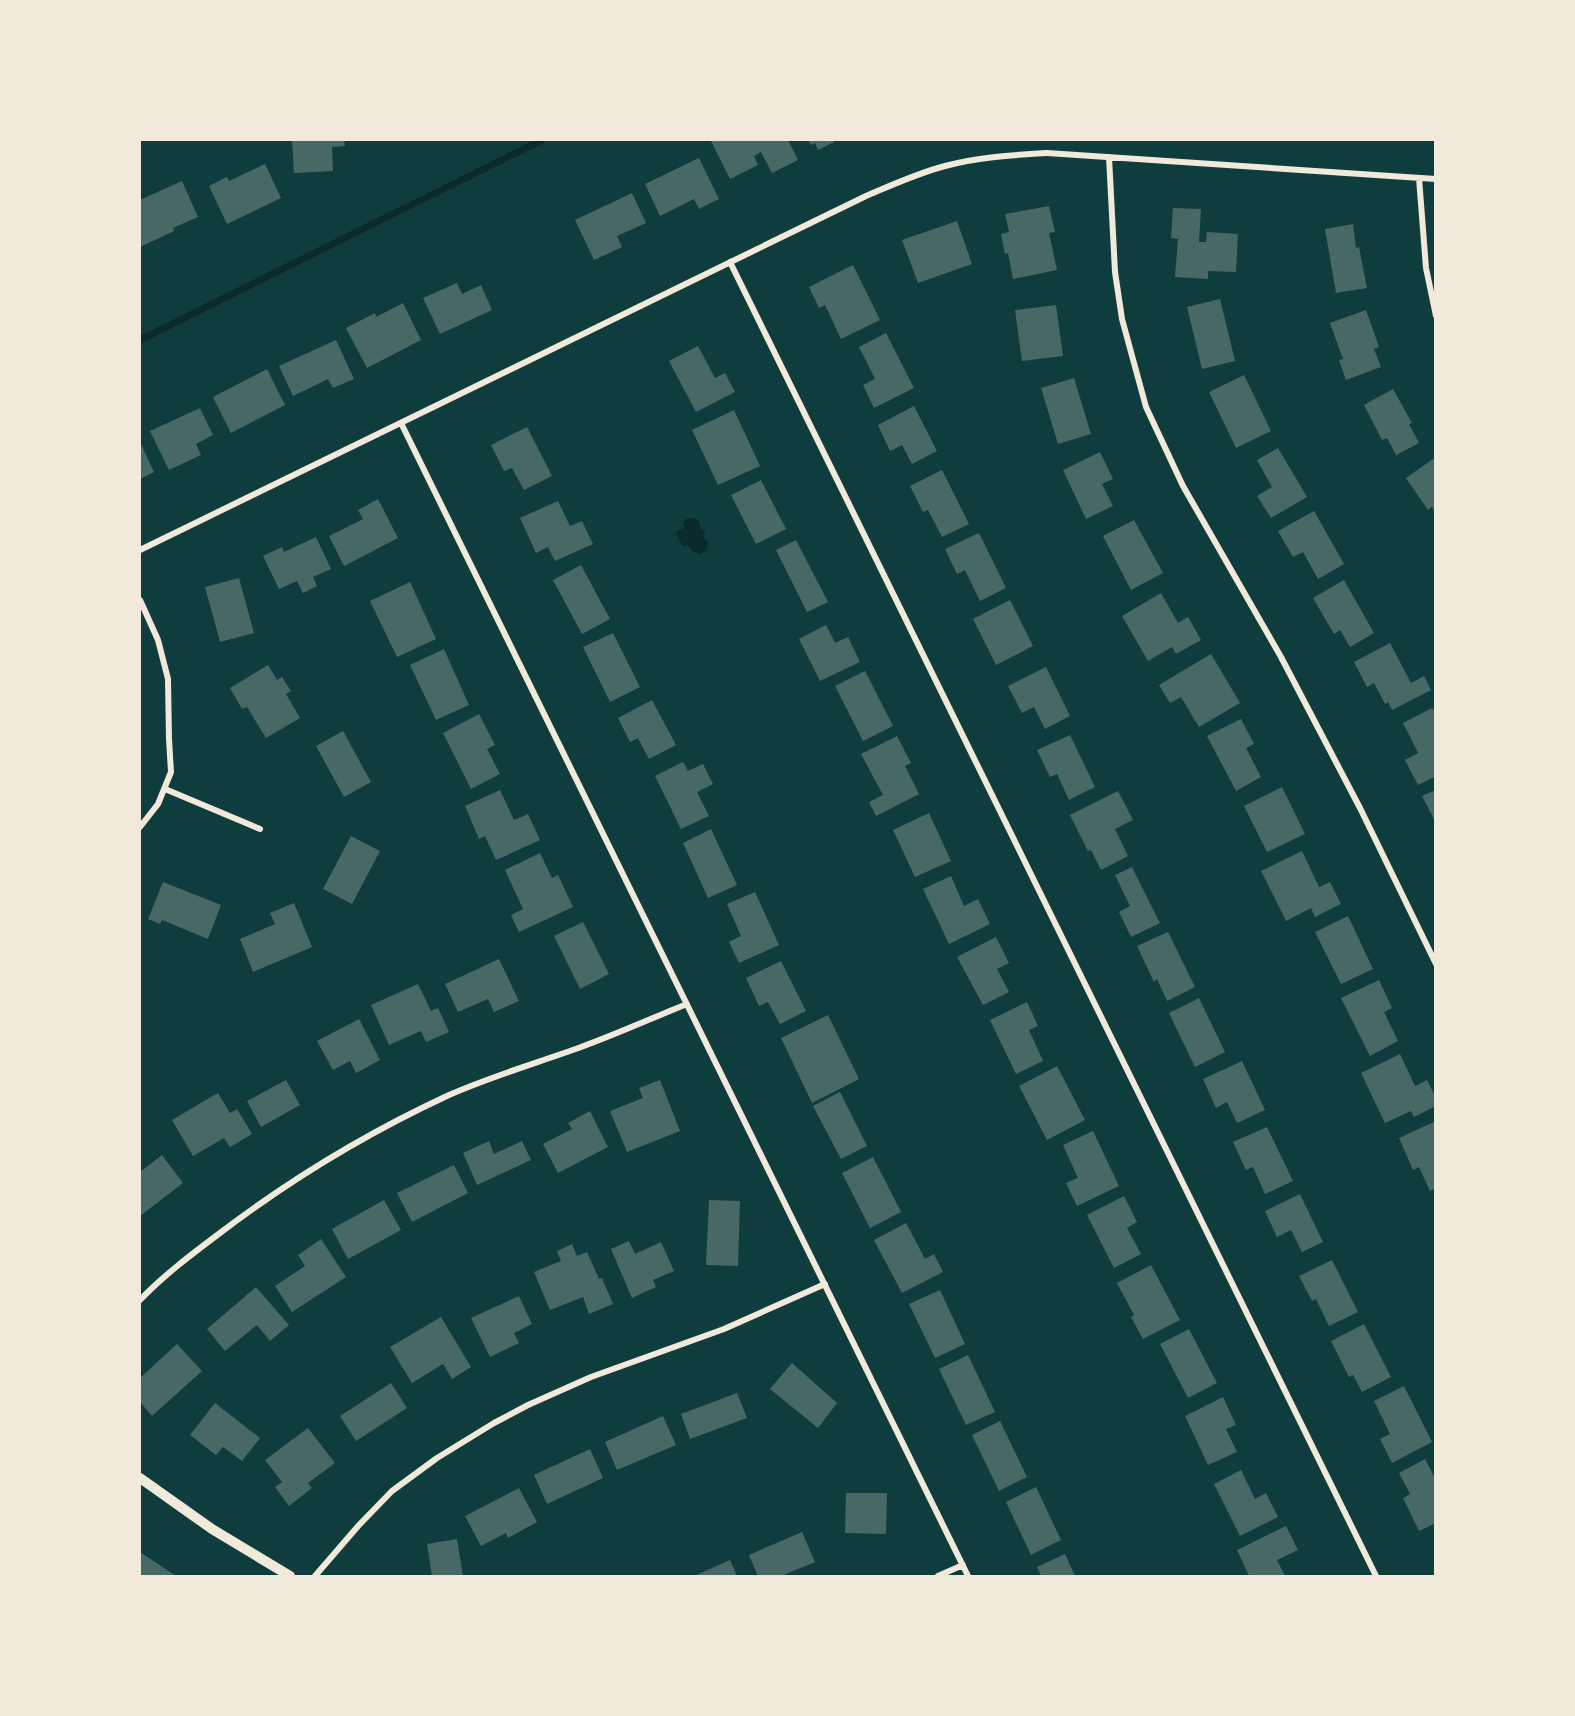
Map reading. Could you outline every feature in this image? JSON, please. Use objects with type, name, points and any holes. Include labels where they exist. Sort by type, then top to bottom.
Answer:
[{"type":"street","points":[[140,550],[866,196],[947,165],[1005,156],[1047,153],[1436,179]]},
{"type":"street","points":[[1109,157],[1115,272],[1122,319],[1146,406],[1183,486],[1281,657],[1344,778],[1436,964]]},
{"type":"street","points":[[1419,178],[1426,268],[1436,316]]},
{"type":"street","points":[[730,262],[1376,1576]]},
{"type":"street","points":[[401,423],[968,1576]]},
{"type":"street","points":[[140,600],[158,640],[168,679],[171,772],[158,804],[140,827]]},
{"type":"street","points":[[165,789],[260,829]]},
{"type":"street","points":[[140,1300],[181,1263],[258,1204],[312,1168],[379,1130],[497,1075],[583,1046],[687,1004]]},
{"type":"street","points":[[315,1576],[392,1491],[437,1458],[494,1423],[591,1377],[724,1329],[825,1284]]},
{"type":"street","points":[[140,1478],[212,1529],[290,1576]]},
{"type":"street","points":[[938,1576],[963,1565]]},
{"type":"water","points":[[691,518],[700,523],[700,528],[705,532],[704,538],[708,543],[707,550],[700,554],[693,552],[688,545],[683,546],[676,535],[677,531],[684,528],[683,524],[686,519]]},
{"type":"building","points":[[292,140],[344,140],[345,146],[332,147],[333,171],[294,173]]},
{"type":"building","points":[[788,140],[798,160],[772,173],[761,152],[754,156],[758,165],[730,179],[711,141]]},
{"type":"building","points":[[808,140],[833,140],[834,142],[818,150],[815,143],[811,145]]},
{"type":"building","points":[[699,158],[719,199],[699,209],[694,199],[660,216],[645,184]]},
{"type":"building","points":[[265,164],[281,198],[227,224],[209,186],[227,177],[229,181]]},
{"type":"building","points":[[182,181],[198,217],[140,247],[140,200]]},
{"type":"building","points":[[632,193],[646,223],[617,236],[622,247],[594,260],[575,220]]},
{"type":"building","points":[[1049,206],[1055,232],[1049,233],[1057,270],[1013,279],[1008,253],[1005,254],[1001,234],[1009,232],[1005,214]]},
{"type":"building","points":[[1173,208],[1201,209],[1199,242],[1206,242],[1207,232],[1238,234],[1236,272],[1208,271],[1208,279],[1175,277],[1178,239],[1171,238]]},
{"type":"building","points":[[957,221],[972,264],[918,283],[902,240]]},
{"type":"building","points":[[1353,224],[1356,248],[1359,247],[1367,288],[1336,293],[1325,229]]},
{"type":"building","points":[[853,265],[880,320],[841,339],[825,305],[819,308],[809,287]]},
{"type":"building","points":[[457,283],[462,294],[481,285],[492,310],[440,334],[423,298]]},
{"type":"building","points":[[1220,299],[1235,361],[1202,369],[1187,307]]},
{"type":"building","points":[[403,303],[421,340],[367,368],[346,328],[375,313],[376,317]]},
{"type":"building","points":[[1056,305],[1063,356],[1022,361],[1015,310]]},
{"type":"building","points":[[1366,310],[1379,347],[1374,349],[1381,367],[1346,380],[1339,360],[1343,359],[1330,323]]},
{"type":"building","points":[[886,333],[914,388],[874,408],[863,385],[875,379],[859,347]]},
{"type":"building","points":[[336,340],[354,379],[333,388],[328,379],[293,396],[279,366]]},
{"type":"building","points":[[698,346],[715,378],[725,373],[735,392],[696,412],[669,361]]},
{"type":"building","points":[[267,369],[285,405],[231,433],[213,397]]},
{"type":"building","points":[[1244,375],[1271,431],[1236,448],[1209,392]]},
{"type":"building","points":[[1074,378],[1091,434],[1058,444],[1041,388]]},
{"type":"building","points":[[1393,389],[1412,423],[1409,424],[1419,443],[1396,455],[1387,438],[1382,440],[1364,405]]},
{"type":"building","points":[[914,406],[937,451],[912,464],[902,445],[890,451],[878,425]]},
{"type":"building","points":[[200,408],[213,435],[196,444],[201,455],[169,470],[150,431]]},
{"type":"building","points":[[734,410],[760,466],[718,485],[692,430]]},
{"type":"building","points":[[527,427],[552,476],[524,490],[512,468],[504,471],[491,445]]},
{"type":"building","points":[[140,442],[154,472],[140,479]]},
{"type":"building","points":[[1278,448],[1307,497],[1271,518],[1257,496],[1272,487],[1257,460]]},
{"type":"building","points":[[1100,452],[1113,479],[1102,484],[1113,506],[1086,519],[1063,470]]},
{"type":"building","points":[[1433,459],[1436,462],[1436,513],[1432,507],[1428,510],[1406,478]]},
{"type":"building","points":[[942,470],[969,524],[942,537],[928,510],[923,512],[910,486]]},
{"type":"building","points":[[761,480],[786,529],[756,544],[731,495]]},
{"type":"building","points":[[378,499],[398,538],[344,566],[329,536],[363,519],[358,510]]},
{"type":"building","points":[[558,501],[570,526],[582,521],[593,544],[555,561],[548,547],[536,553],[520,518]]},
{"type":"building","points":[[1314,511],[1344,564],[1318,579],[1303,552],[1293,557],[1278,531]]},
{"type":"building","points":[[1134,520],[1163,573],[1131,590],[1103,536]]},
{"type":"building","points":[[979,533],[1006,588],[980,601],[965,570],[957,574],[945,549]]},
{"type":"building","points":[[316,537],[331,569],[313,577],[317,586],[303,593],[297,581],[279,589],[263,556],[282,547],[284,552]]},
{"type":"building","points":[[796,540],[828,602],[807,612],[776,550]]},
{"type":"building","points":[[581,565],[610,619],[582,634],[553,580]]},
{"type":"building","points":[[239,578],[254,633],[220,642],[205,587]]},
{"type":"building","points":[[1344,580],[1374,633],[1350,647],[1340,630],[1334,634],[1313,598]]},
{"type":"building","points":[[410,582],[436,639],[397,657],[370,601]]},
{"type":"building","points":[[1161,593],[1178,623],[1188,617],[1201,640],[1176,654],[1172,647],[1148,661],[1122,616]]},
{"type":"building","points":[[1010,600],[1033,646],[996,665],[973,619]]},
{"type":"building","points":[[826,625],[835,643],[848,637],[860,662],[820,681],[799,639]]},
{"type":"building","points":[[613,633],[640,687],[610,702],[583,647]]},
{"type":"building","points":[[1390,643],[1411,683],[1424,676],[1431,690],[1392,710],[1388,702],[1385,704],[1374,683],[1367,687],[1354,662]]},
{"type":"building","points":[[444,649],[469,705],[436,720],[410,665]]},
{"type":"building","points":[[1211,654],[1240,703],[1199,727],[1181,697],[1170,703],[1159,685]]},
{"type":"building","points":[[268,665],[277,680],[282,677],[291,691],[286,694],[300,718],[266,738],[247,707],[242,709],[230,688]]},
{"type":"building","points":[[1046,667],[1070,716],[1045,729],[1034,707],[1022,713],[1008,686]]},
{"type":"building","points":[[865,671],[893,726],[863,741],[835,686]]},
{"type":"building","points":[[652,700],[676,745],[649,759],[638,738],[630,742],[618,718]]},
{"type":"building","points":[[1432,708],[1436,713],[1436,776],[1418,785],[1405,760],[1418,753],[1403,723]]},
{"type":"building","points":[[479,714],[495,745],[487,749],[500,774],[471,789],[443,733]]},
{"type":"building","points":[[1241,719],[1254,744],[1246,748],[1261,777],[1236,791],[1207,736]]},
{"type":"building","points":[[343,731],[371,782],[344,797],[316,746]]},
{"type":"building","points":[[1070,735],[1095,787],[1069,800],[1057,774],[1050,777],[1037,750]]},
{"type":"building","points":[[897,736],[911,763],[905,766],[919,794],[876,816],[869,802],[883,795],[861,754]]},
{"type":"building","points":[[683,762],[688,771],[703,764],[713,784],[697,792],[709,816],[681,829],[655,776]]},
{"type":"building","points":[[1282,787],[1305,834],[1267,852],[1244,806]]},
{"type":"building","points":[[500,790],[514,820],[528,814],[540,840],[496,860],[485,836],[479,839],[465,806]]},
{"type":"building","points":[[1436,790],[1436,823],[1422,796]]},
{"type":"building","points":[[1118,791],[1133,820],[1115,829],[1128,856],[1101,870],[1091,850],[1088,851],[1070,815]]},
{"type":"building","points":[[929,813],[951,861],[915,877],[893,830]]},
{"type":"building","points":[[711,829],[737,885],[708,898],[683,843]]},
{"type":"building","points":[[351,836],[380,851],[352,904],[323,889]]},
{"type":"building","points":[[1302,851],[1319,887],[1330,882],[1341,904],[1315,917],[1311,908],[1286,921],[1261,871]]},
{"type":"building","points":[[540,853],[552,878],[558,875],[573,907],[519,932],[511,915],[523,909],[505,870]]},
{"type":"building","points":[[1132,867],[1160,923],[1131,937],[1119,912],[1130,906],[1115,875]]},
{"type":"building","points":[[951,876],[964,906],[978,899],[990,924],[949,944],[923,889]]},
{"type":"building","points":[[163,882],[221,905],[208,939],[162,920],[160,924],[148,919]]},
{"type":"building","points":[[755,892],[779,945],[739,963],[729,942],[741,936],[727,904]]},
{"type":"building","points":[[294,903],[312,947],[253,972],[240,939],[275,924],[270,913]]},
{"type":"building","points":[[1348,916],[1373,969],[1341,984],[1315,932]]},
{"type":"building","points":[[583,922],[609,974],[580,989],[554,936]]},
{"type":"building","points":[[1168,932],[1195,987],[1167,1001],[1157,979],[1154,982],[1137,946]]},
{"type":"building","points":[[996,937],[1009,963],[997,969],[1009,992],[983,1005],[957,957]]},
{"type":"building","points":[[499,959],[519,1001],[494,1012],[488,999],[458,1012],[445,984]]},
{"type":"building","points":[[781,961],[806,1011],[780,1024],[768,1002],[759,1006],[746,978]]},
{"type":"building","points":[[1379,980],[1392,1008],[1384,1012],[1398,1041],[1370,1056],[1341,998]]},
{"type":"building","points":[[418,984],[431,1011],[438,1008],[449,1032],[426,1042],[421,1031],[389,1045],[371,1005]]},
{"type":"building","points":[[1199,998],[1225,1052],[1195,1067],[1169,1013]]},
{"type":"building","points":[[1027,1002],[1038,1026],[1029,1030],[1043,1061],[1016,1074],[990,1020]]},
{"type":"building","points":[[828,1015],[859,1079],[812,1103],[781,1038]]},
{"type":"building","points":[[359,1019],[380,1060],[356,1073],[350,1061],[333,1070],[317,1041]]},
{"type":"building","points":[[1400,1054],[1415,1086],[1427,1080],[1436,1098],[1436,1106],[1414,1117],[1411,1111],[1385,1123],[1361,1073]]},
{"type":"building","points":[[1242,1061],[1265,1110],[1237,1123],[1227,1102],[1216,1108],[1203,1079]]},
{"type":"building","points":[[1057,1066],[1085,1120],[1047,1140],[1019,1086]]},
{"type":"building","points":[[286,1080],[300,1105],[261,1127],[247,1101]]},
{"type":"building","points":[[660,1080],[680,1131],[627,1152],[610,1111],[643,1098],[639,1088]]},
{"type":"building","points":[[840,1092],[867,1146],[841,1159],[813,1106]]},
{"type":"building","points":[[218,1093],[230,1113],[237,1109],[252,1134],[230,1147],[224,1138],[193,1156],[172,1120]]},
{"type":"building","points":[[590,1111],[608,1147],[558,1173],[543,1144],[572,1129],[568,1123]]},
{"type":"building","points":[[1436,1121],[1436,1188],[1430,1191],[1419,1167],[1413,1170],[1399,1138]]},
{"type":"building","points":[[1267,1127],[1293,1181],[1265,1194],[1253,1167],[1246,1170],[1233,1142]]},
{"type":"building","points":[[1093,1131],[1119,1186],[1077,1206],[1066,1183],[1078,1178],[1063,1145]]},
{"type":"building","points":[[489,1141],[494,1154],[522,1141],[531,1160],[477,1185],[463,1153]]},
{"type":"building","points":[[162,1155],[183,1183],[140,1216],[140,1172]]},
{"type":"building","points":[[873,1157],[901,1212],[870,1228],[842,1173]]},
{"type":"building","points":[[454,1165],[468,1193],[412,1222],[397,1193]]},
{"type":"building","points":[[1300,1194],[1323,1242],[1302,1252],[1291,1230],[1277,1237],[1265,1211]]},
{"type":"building","points":[[1124,1196],[1137,1222],[1127,1228],[1141,1254],[1114,1268],[1087,1215]]},
{"type":"building","points":[[384,1200],[401,1230],[348,1259],[332,1229]]},
{"type":"building","points":[[709,1200],[740,1201],[738,1266],[706,1265]]},
{"type":"building","points":[[906,1223],[925,1259],[934,1254],[943,1272],[902,1293],[874,1240]]},
{"type":"building","points":[[321,1239],[346,1277],[292,1312],[275,1286],[305,1266],[298,1255]]},
{"type":"building","points":[[629,1241],[635,1254],[661,1242],[674,1271],[653,1280],[656,1287],[632,1298],[611,1249]]},
{"type":"building","points":[[572,1244],[577,1256],[587,1252],[613,1304],[589,1314],[583,1297],[550,1310],[534,1272],[561,1261],[557,1251]]},
{"type":"building","points":[[1332,1260],[1358,1312],[1329,1326],[1316,1299],[1312,1301],[1299,1276]]},
{"type":"building","points":[[1151,1265],[1180,1320],[1143,1339],[1131,1317],[1134,1315],[1117,1283]]},
{"type":"building","points":[[256,1287],[289,1325],[270,1341],[257,1325],[225,1351],[207,1329]]},
{"type":"building","points":[[940,1290],[965,1344],[935,1358],[909,1304]]},
{"type":"building","points":[[519,1296],[532,1324],[514,1333],[519,1343],[490,1357],[471,1318]]},
{"type":"building","points":[[441,1317],[471,1367],[452,1379],[443,1364],[412,1383],[390,1347]]},
{"type":"building","points":[[1364,1324],[1391,1377],[1362,1392],[1353,1375],[1349,1377],[1331,1341]]},
{"type":"building","points":[[1189,1329],[1217,1383],[1188,1398],[1160,1344]]},
{"type":"building","points":[[177,1344],[202,1371],[152,1416],[140,1402],[140,1378]]},
{"type":"building","points":[[968,1355],[995,1412],[966,1425],[939,1369]]},
{"type":"building","points":[[792,1363],[837,1403],[818,1428],[770,1389]]},
{"type":"building","points":[[391,1383],[407,1408],[356,1441],[340,1416]]},
{"type":"building","points":[[1404,1386],[1432,1442],[1392,1463],[1380,1439],[1390,1434],[1374,1401]]},
{"type":"building","points":[[737,1393],[747,1418],[690,1439],[681,1414]]},
{"type":"building","points":[[1223,1397],[1236,1425],[1226,1429],[1237,1452],[1208,1465],[1185,1416]]},
{"type":"building","points":[[215,1403],[260,1438],[242,1461],[223,1447],[216,1455],[190,1435]]},
{"type":"building","points":[[663,1416],[676,1445],[617,1470],[605,1442]]},
{"type":"building","points":[[1000,1421],[1027,1477],[999,1491],[972,1435]]},
{"type":"building","points":[[308,1428],[335,1463],[308,1483],[312,1488],[289,1506],[275,1487],[282,1482],[265,1460]]},
{"type":"building","points":[[590,1449],[603,1478],[547,1504],[534,1475]]},
{"type":"building","points":[[1425,1459],[1436,1480],[1436,1523],[1419,1531],[1403,1498],[1410,1494],[1399,1473]]},
{"type":"building","points":[[1241,1470],[1255,1499],[1266,1493],[1278,1517],[1240,1536],[1214,1484]]},
{"type":"building","points":[[1036,1487],[1061,1540],[1031,1555],[1006,1502]]},
{"type":"building","points":[[519,1488],[537,1522],[508,1538],[506,1533],[481,1546],[465,1516]]},
{"type":"building","points":[[846,1493],[887,1493],[886,1534],[845,1533]]},
{"type":"building","points":[[1286,1526],[1298,1550],[1277,1560],[1285,1576],[1249,1576],[1237,1550]]},
{"type":"building","points":[[802,1532],[815,1562],[781,1576],[758,1576],[749,1555]]},
{"type":"building","points":[[457,1539],[463,1576],[432,1576],[427,1544]]},
{"type":"building","points":[[140,1552],[176,1576],[140,1576]]},
{"type":"building","points":[[1065,1554],[1075,1576],[1041,1576],[1037,1567]]},
{"type":"building","points":[[730,1560],[737,1576],[694,1576]]},
{"type":"waterway","points":[[140,340],[542,140]]}]
